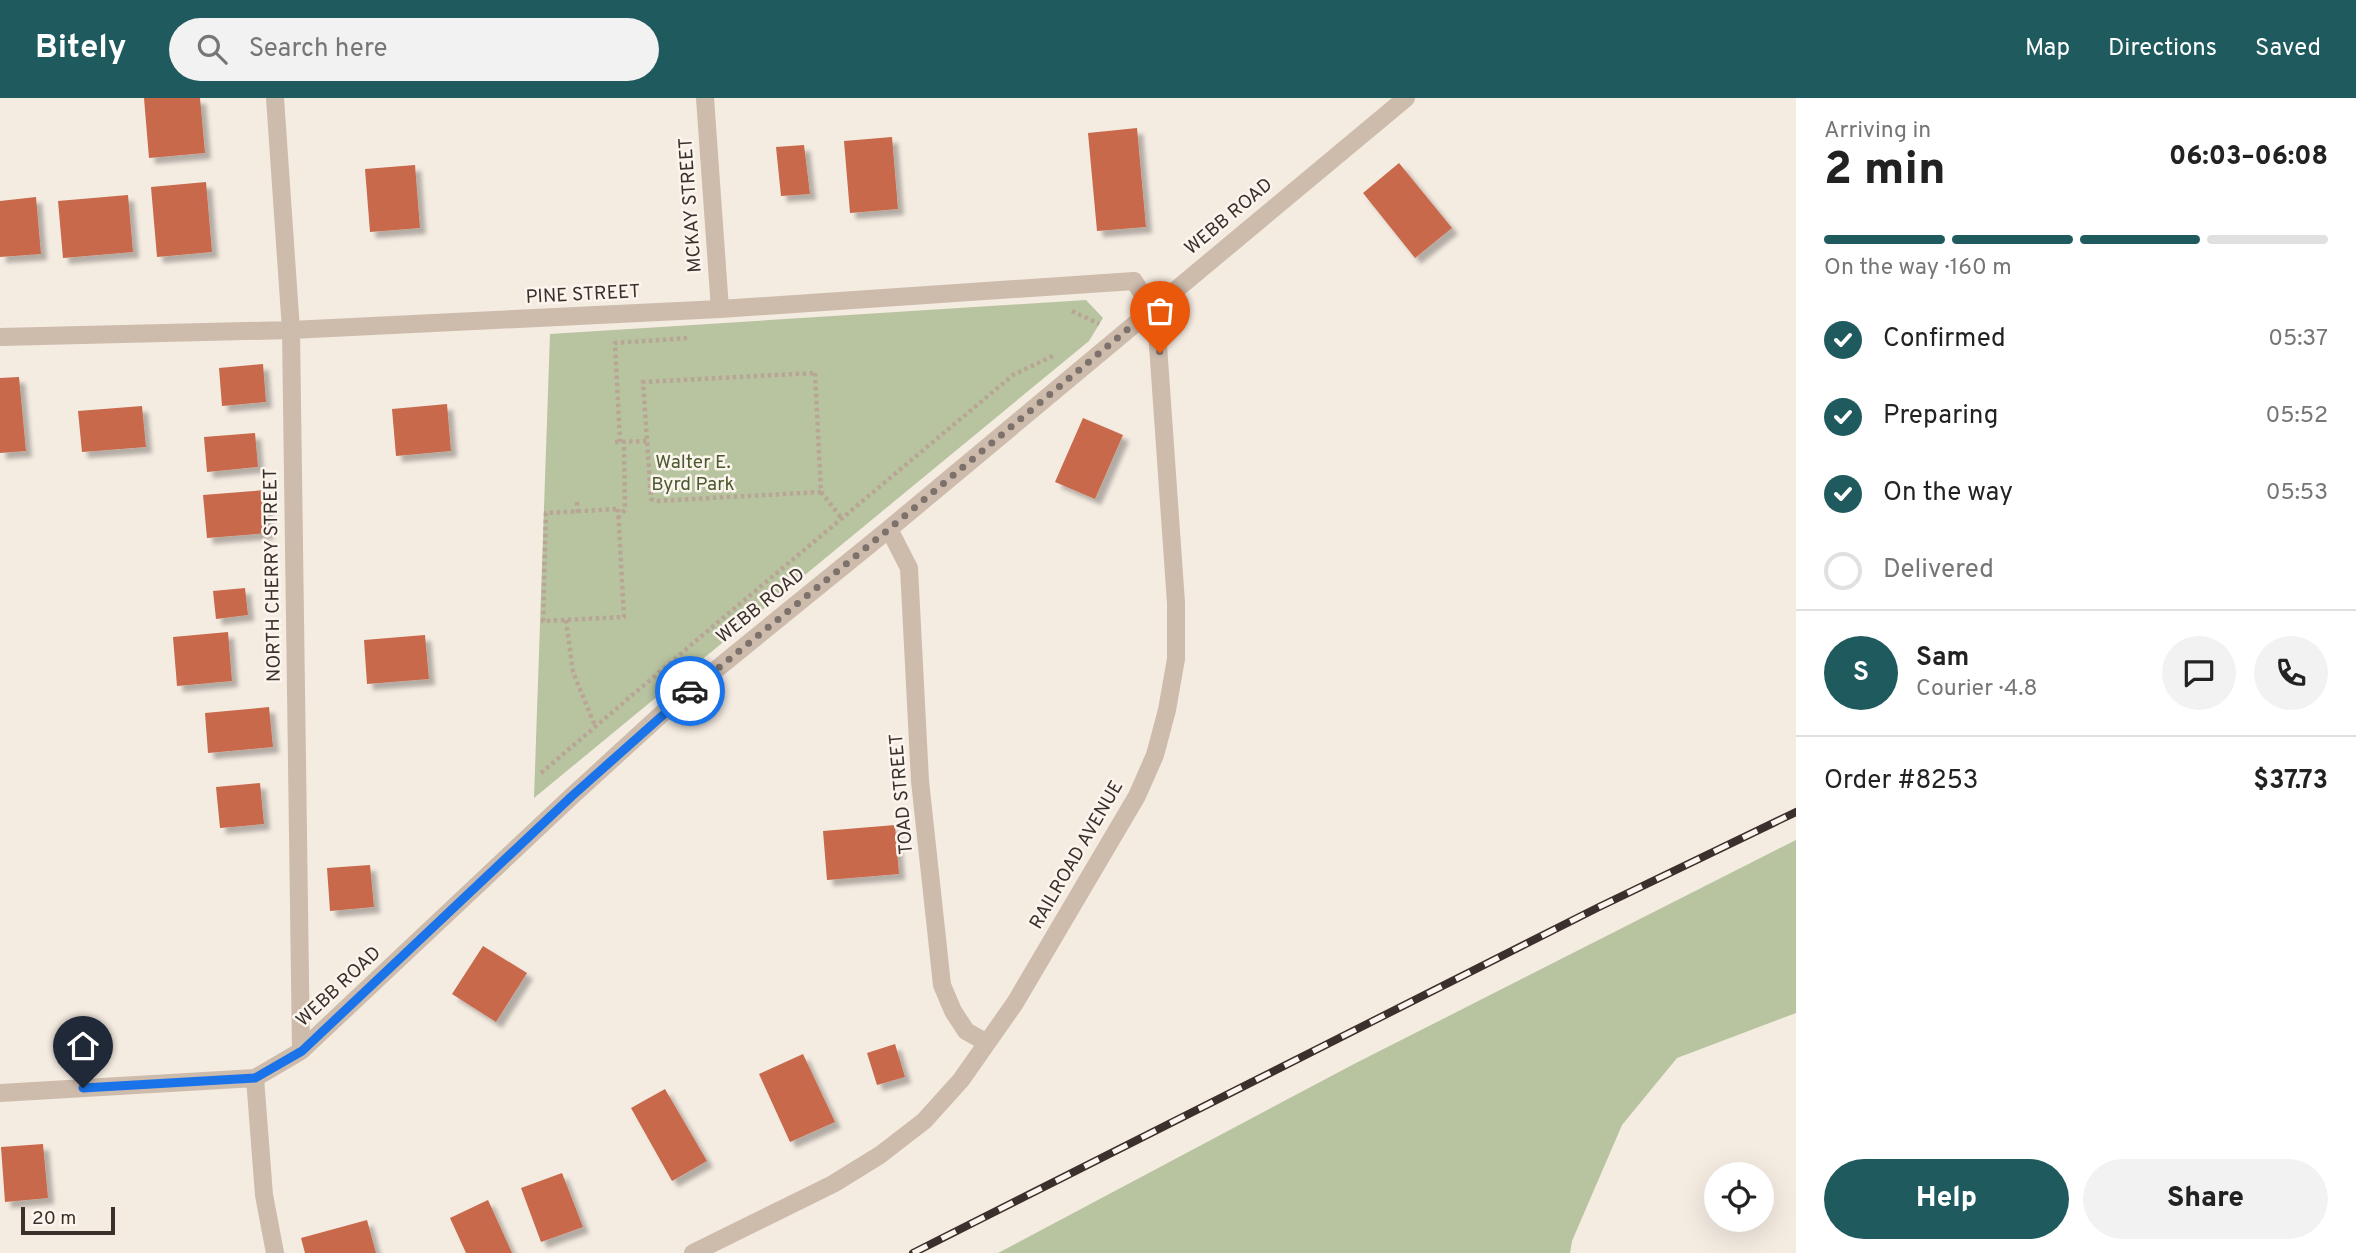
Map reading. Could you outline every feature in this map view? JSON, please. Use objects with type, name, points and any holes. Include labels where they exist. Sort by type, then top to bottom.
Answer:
[{"type":"street","name":"NORTH CHERRY STREET","points":[[275,98],[291,330],[302,1051]]},
{"type":"street","name":"MCKAY STREET","points":[[705,98],[720,309]]},
{"type":"street","name":"WEBB ROAD","points":[[0,1093],[255,1078],[302,1051],[656,720],[1406,98]]},
{"type":"street","name":"PINE STREET","points":[[0,337],[291,330],[720,309],[1134,281],[1152,309]]},
{"type":"street","name":"RAILROAD AVENUE","points":[[693,1253],[833,1184],[880,1155],[924,1121],[961,1080],[1015,1003],[1137,796],[1155,755],[1167,710],[1176,659],[1176,603],[1162,376],[1152,309]]},
{"type":"street","name":"TOAD STREET","points":[[889,529],[909,568],[920,781],[942,985],[953,1012],[966,1031],[987,1043]]},
{"type":"street","points":[[255,1078],[262,1184],[275,1253]]},
{"type":"path","points":[[1071,310],[1099,324],[1089,331]]},
{"type":"path","points":[[618,518],[625,510],[615,344],[698,337]]},
{"type":"path","points":[[541,773],[1013,375],[1058,353]]},
{"type":"path","points":[[821,492],[655,502],[651,499],[642,382],[815,373],[821,492],[843,520]]},
{"type":"path","points":[[620,442],[648,441]]},
{"type":"path","points":[[577,502],[578,513]]},
{"type":"path","points":[[618,509],[624,617],[543,621],[546,513],[578,513],[618,509]]},
{"type":"path","points":[[566,620],[573,672],[595,726]]},
{"type":"green space","name":"Walter E. Byrd Park","points":[[1086,300],[1103,318],[1089,341],[534,798],[550,334]]},
{"type":"green space","points":[[1796,840],[1796,1013],[1677,1058],[1622,1125],[1572,1241],[1570,1253],[998,1253],[1354,1064]]},
{"type":"building","points":[[144,98],[200,98],[205,153],[149,158]]},
{"type":"building","points":[[1137,128],[1146,227],[1097,231],[1088,133]]},
{"type":"building","points":[[892,137],[898,209],[850,213],[844,141]]},
{"type":"building","points":[[804,145],[810,194],[781,196],[776,147]]},
{"type":"building","points":[[1399,163],[1452,228],[1415,258],[1363,193]]},
{"type":"building","points":[[415,165],[420,228],[370,232],[365,169]]},
{"type":"building","points":[[206,182],[212,252],[157,257],[151,187]]},
{"type":"building","points":[[128,195],[133,252],[63,258],[58,201]]},
{"type":"building","points":[[36,197],[41,254],[0,257],[0,201]]},
{"type":"building","points":[[263,364],[266,402],[222,406],[219,368]]},
{"type":"building","points":[[19,377],[26,451],[0,453],[0,378]]},
{"type":"building","points":[[447,404],[451,451],[396,456],[392,409]]},
{"type":"building","points":[[142,406],[146,447],[82,452],[78,411]]},
{"type":"building","points":[[1083,418],[1123,435],[1095,499],[1055,482]]},
{"type":"building","points":[[255,433],[258,467],[207,472],[204,437]]},
{"type":"building","points":[[265,490],[268,533],[207,538],[203,495]]},
{"type":"building","points":[[245,588],[248,615],[216,619],[213,591]]},
{"type":"building","points":[[228,632],[232,681],[177,686],[173,637]]},
{"type":"building","points":[[425,635],[429,679],[367,684],[364,640]]},
{"type":"building","points":[[269,707],[273,747],[208,753],[205,713]]},
{"type":"building","points":[[260,783],[264,824],[220,828],[216,787]]},
{"type":"building","points":[[895,825],[899,874],[827,880],[823,831]]},
{"type":"building","points":[[370,865],[374,907],[330,911],[327,868]]},
{"type":"building","points":[[483,946],[527,973],[496,1022],[452,994]]},
{"type":"building","points":[[895,1044],[905,1077],[877,1085],[867,1053]]},
{"type":"building","points":[[803,1054],[835,1122],[790,1142],[759,1074]]},
{"type":"building","points":[[665,1089],[707,1161],[672,1181],[631,1108]]},
{"type":"building","points":[[43,1144],[48,1198],[5,1202],[1,1147]]},
{"type":"building","points":[[562,1173],[583,1227],[541,1242],[521,1188]]},
{"type":"building","points":[[488,1200],[512,1253],[466,1253],[450,1218]]},
{"type":"building","points":[[367,1220],[376,1253],[305,1253],[301,1238]]},
{"type":"railway","points":[[913,1253],[1599,907],[1796,812]]},
{"type":"way so far","points":[[690,691],[1152,309],[1160,353]]},
{"type":"route","points":[[83,1088],[255,1078],[302,1051],[572,796],[690,691]]}]
